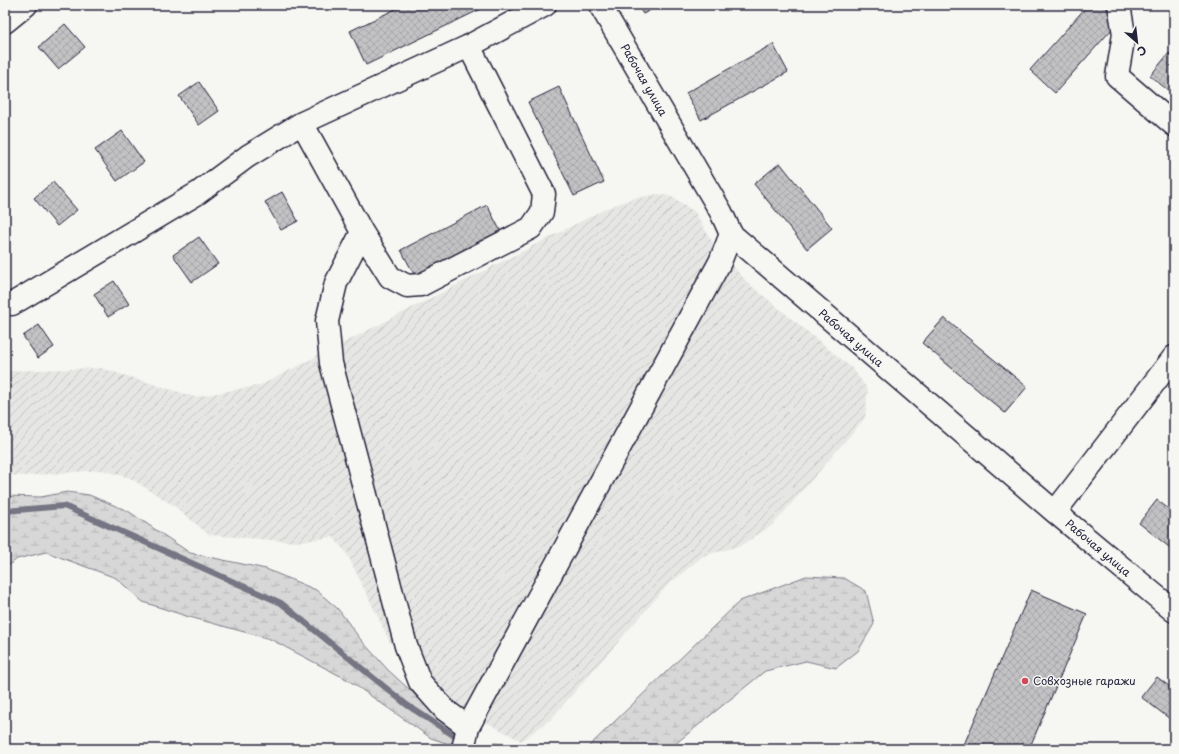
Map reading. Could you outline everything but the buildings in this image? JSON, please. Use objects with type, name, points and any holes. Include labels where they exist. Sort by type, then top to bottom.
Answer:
[{"type":"street","points":[[5,22],[26,5]]},
{"type":"street","points":[[12,304],[198,193],[248,156],[302,123],[469,46],[545,5]]},
{"type":"street","name":"Рабочая улица","points":[[600,5],[722,212],[731,234],[1055,512],[1174,611]]},
{"type":"street","points":[[1119,5],[1124,34],[1117,76],[1174,125]]},
{"type":"street","points":[[302,123],[362,232],[390,277],[406,286],[421,285],[531,228],[542,212],[544,194],[469,46]]},
{"type":"street","points":[[362,232],[336,283],[328,321],[331,363],[406,646],[420,682],[445,710],[468,727]]},
{"type":"street","points":[[463,749],[468,727],[720,262],[731,234]]},
{"type":"street","points":[[1055,512],[1174,357]]},
{"type":"shaded area","points":[[659,194],[672,197],[695,212],[714,245],[748,283],[853,369],[868,390],[865,418],[773,525],[740,546],[703,556],[666,587],[551,719],[521,741],[460,708],[390,642],[347,554],[333,537],[296,542],[209,535],[174,506],[130,478],[101,470],[24,476],[5,475],[5,371],[101,368],[195,397],[261,385],[607,208],[634,198]]},
{"type":"green space","points":[[67,492],[89,495],[128,511],[190,553],[266,569],[316,590],[338,609],[361,640],[388,670],[434,712],[458,730],[456,740],[449,744],[431,738],[348,680],[270,639],[186,616],[143,602],[116,578],[46,552],[17,559],[5,568],[5,496],[41,497]]},
{"type":"green space","points":[[806,576],[844,578],[866,591],[874,624],[858,651],[836,668],[806,661],[765,671],[669,749],[586,749],[740,601]]},
{"type":"green space","points":[[493,743],[552,749],[487,749]]},
{"type":"waterway","points":[[5,511],[64,506],[281,603],[407,705],[453,735]]},
{"type":"place","name":"Совхозные гаражи","points":[[1025,681]]}]
